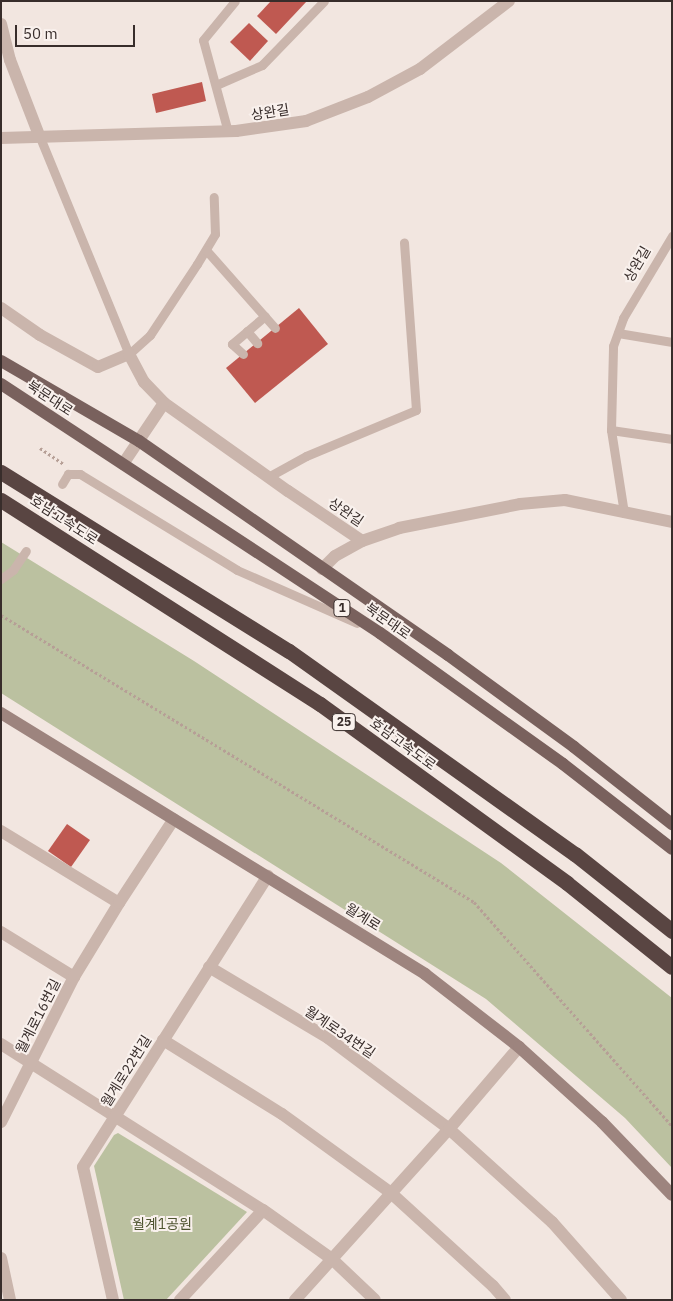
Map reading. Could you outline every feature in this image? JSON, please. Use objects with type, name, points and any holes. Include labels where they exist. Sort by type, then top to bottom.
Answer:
[{"type":"highway","points":[[1,466],[37,494]]},
{"type":"highway","name":"호남고속도로","points":[[1,472],[289,651],[574,854],[672,931]]},
{"type":"highway","name":"호남고속도로","points":[[1,500],[320,704],[567,883],[672,966]]},
{"type":"main road","name":"북문대로","points":[[1,361],[139,441],[456,661],[574,747],[672,824]]},
{"type":"main road","name":"북문대로","points":[[1,384],[380,633],[563,764],[672,850]]},
{"type":"street","name":"상완길","points":[[1,138],[39,135],[228,132],[306,121],[368,97],[420,69],[509,1]]},
{"type":"street","points":[[1,24],[10,60],[39,135]]},
{"type":"street","points":[[1,308],[40,335],[98,367],[129,354]]},
{"type":"street","name":"상완길","points":[[129,354],[144,382],[164,403],[362,541]]},
{"type":"street","points":[[123,464],[164,403]]},
{"type":"street","name":"상완길","points":[[322,569],[334,556],[362,541],[399,528],[520,504],[565,500],[598,505],[624,513],[672,522]]},
{"type":"street","name":"월계로","points":[[1,713],[425,974],[518,1047],[602,1122],[672,1195]]},
{"type":"street","name":"월계로16번길","points":[[1,1122],[74,977],[119,903],[174,819]]},
{"type":"street","points":[[1,831],[119,903]]},
{"type":"street","name":"월계로22번길","points":[[114,1300],[83,1167],[268,876]]},
{"type":"street","name":"월계로16번길","points":[[1,932],[74,977]]},
{"type":"street","name":"월계로34번길","points":[[209,967],[328,1038],[449,1129],[552,1222],[620,1300]]},
{"type":"street","points":[[163,1040],[282,1114],[391,1193],[493,1286],[505,1300]]},
{"type":"street","points":[[1,1044],[263,1210],[332,1259],[375,1300]]},
{"type":"street","points":[[295,1300],[449,1129],[518,1047]]},
{"type":"street","points":[[180,1300],[263,1210]]},
{"type":"street","points":[[1,1258],[10,1300]]},
{"type":"lane","points":[[228,132],[203,40],[236,1]]},
{"type":"lane","points":[[216,85],[262,65],[324,1]]},
{"type":"lane","points":[[39,135],[129,354],[150,335],[215,234],[214,197]]},
{"type":"lane","name":"상완길","points":[[624,513],[611,430],[613,346],[623,318],[672,236]]},
{"type":"lane","points":[[268,477],[306,456],[416,410],[404,242]]},
{"type":"lane","points":[[206,250],[275,328]]},
{"type":"lane","points":[[243,354],[232,344],[264,316]]},
{"type":"lane","points":[[247,331],[257,342]]},
{"type":"lane","points":[[618,333],[672,342]]},
{"type":"lane","points":[[611,430],[672,439]]},
{"type":"lane","points":[[62,484],[68,474],[80,474],[237,570],[380,633]]},
{"type":"lane","points":[[1,578],[13,570],[26,550]]},
{"type":"path","points":[[40,448],[80,474]]},
{"type":"path","points":[[1,615],[474,902],[672,1126]]},
{"type":"green space","points":[[1,542],[194,661],[501,863],[672,998],[672,1168],[625,1118],[486,999],[1,693]]},
{"type":"green space","name":"월계1공원","points":[[118,1133],[247,1212],[166,1300],[124,1300],[94,1166],[114,1135]]},
{"type":"building","points":[[271,1],[307,1],[276,34],[257,16]]},
{"type":"building","points":[[249,23],[268,41],[250,61],[230,42]]},
{"type":"building","points":[[202,82],[206,101],[156,113],[152,94]]},
{"type":"building","points":[[299,308],[328,344],[255,403],[226,368]]},
{"type":"building","points":[[67,824],[90,840],[71,867],[48,851]]}]
